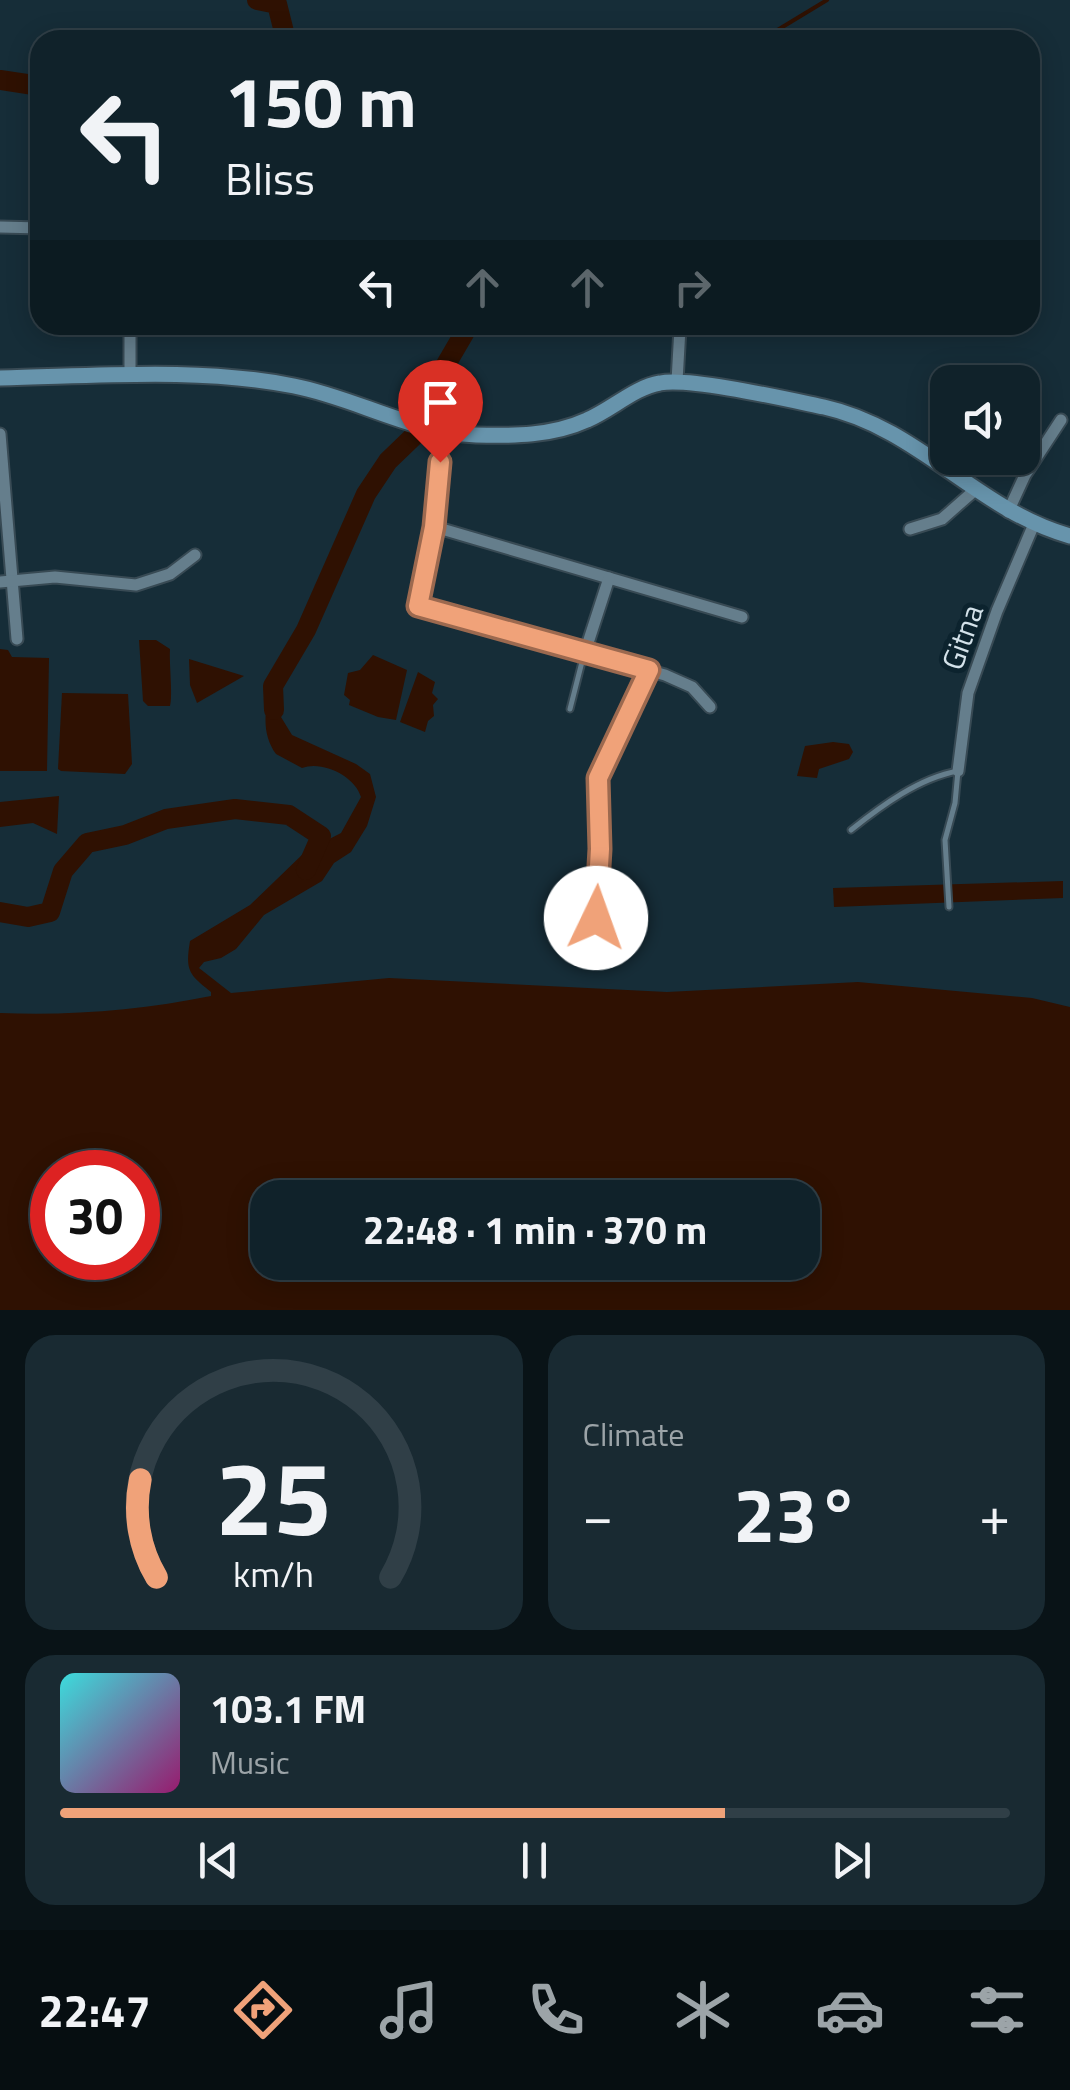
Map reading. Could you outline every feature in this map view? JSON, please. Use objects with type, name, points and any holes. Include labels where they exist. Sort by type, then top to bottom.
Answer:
[{"type":"main road","points":[[0,378],[130,375],[272,382],[316,390],[442,433],[512,436],[562,429],[650,385],[677,382],[824,408],[880,426],[1008,512],[1070,536]]},
{"type":"street","points":[[0,227],[30,228]]},
{"type":"street","points":[[130,335],[130,375]]},
{"type":"street","points":[[677,382],[680,335]]},
{"type":"street","points":[[1008,512],[1060,420]]},
{"type":"street","points":[[442,433],[434,527],[418,606],[649,670],[692,686],[710,707]]},
{"type":"street","points":[[0,434],[6,581],[17,639]]},
{"type":"street","points":[[910,529],[948,516],[974,490]]},
{"type":"street","name":"Gitna","points":[[958,772],[968,693],[1034,524]]},
{"type":"street","points":[[434,527],[742,616]]},
{"type":"street","points":[[6,581],[55,577],[136,585],[170,574],[195,554]]},
{"type":"street","points":[[584,652],[608,578]]},
{"type":"street","points":[[596,918],[600,849],[598,778],[649,670]]},
{"type":"lane","points":[[570,709],[584,652]]},
{"type":"lane","points":[[851,830],[896,798],[939,775],[958,772],[945,840],[950,907]]},
{"type":"shaded area","points":[[139,640],[156,640],[170,649],[170,706],[148,706],[143,701]]},
{"type":"shaded area","points":[[0,649],[8,650],[12,657],[49,658],[47,771],[0,771]]},
{"type":"shaded area","points":[[373,655],[407,670],[396,720],[349,705],[350,700],[344,695],[348,673],[360,670]]},
{"type":"shaded area","points":[[189,659],[244,676],[197,703],[190,685]]},
{"type":"shaded area","points":[[418,672],[435,682],[432,693],[438,699],[425,732],[400,722]]},
{"type":"shaded area","points":[[273,686],[281,717],[292,735],[370,774],[376,797],[367,826],[351,852],[334,863],[322,881],[264,915],[236,949],[204,962],[199,968],[231,993],[389,978],[667,992],[858,982],[1032,998],[1070,1007],[1070,1310],[0,1310],[0,1013],[106,1011],[211,996],[190,971],[190,941],[250,905],[306,851],[341,833],[361,797],[345,776],[319,766],[302,768],[276,754],[266,729]]},
{"type":"shaded area","points":[[62,693],[128,694],[132,764],[125,774],[58,769]]},
{"type":"shaded area","points":[[849,744],[853,752],[849,759],[819,769],[817,778],[797,776],[805,746]]},
{"type":"shaded area","points":[[59,796],[57,834],[33,823],[0,827],[0,802]]},
{"type":"shaded area","points":[[1063,881],[1063,898],[834,907],[833,888]]},
{"type":"waterway","points":[[257,0],[277,4],[284,30]]},
{"type":"waterway","points":[[778,30],[827,0]]},
{"type":"waterway","points":[[0,80],[30,84]]},
{"type":"waterway","points":[[274,710],[273,686],[306,630],[366,494],[388,461],[414,436],[427,397],[463,335]]},
{"type":"waterway","points":[[0,912],[28,917],[50,912],[63,871],[87,843],[125,835],[166,819],[235,809],[289,815],[321,836],[306,870]]},
{"type":"route","points":[[440,462],[434,527],[418,606],[649,670],[598,778],[600,849],[596,918]]}]
